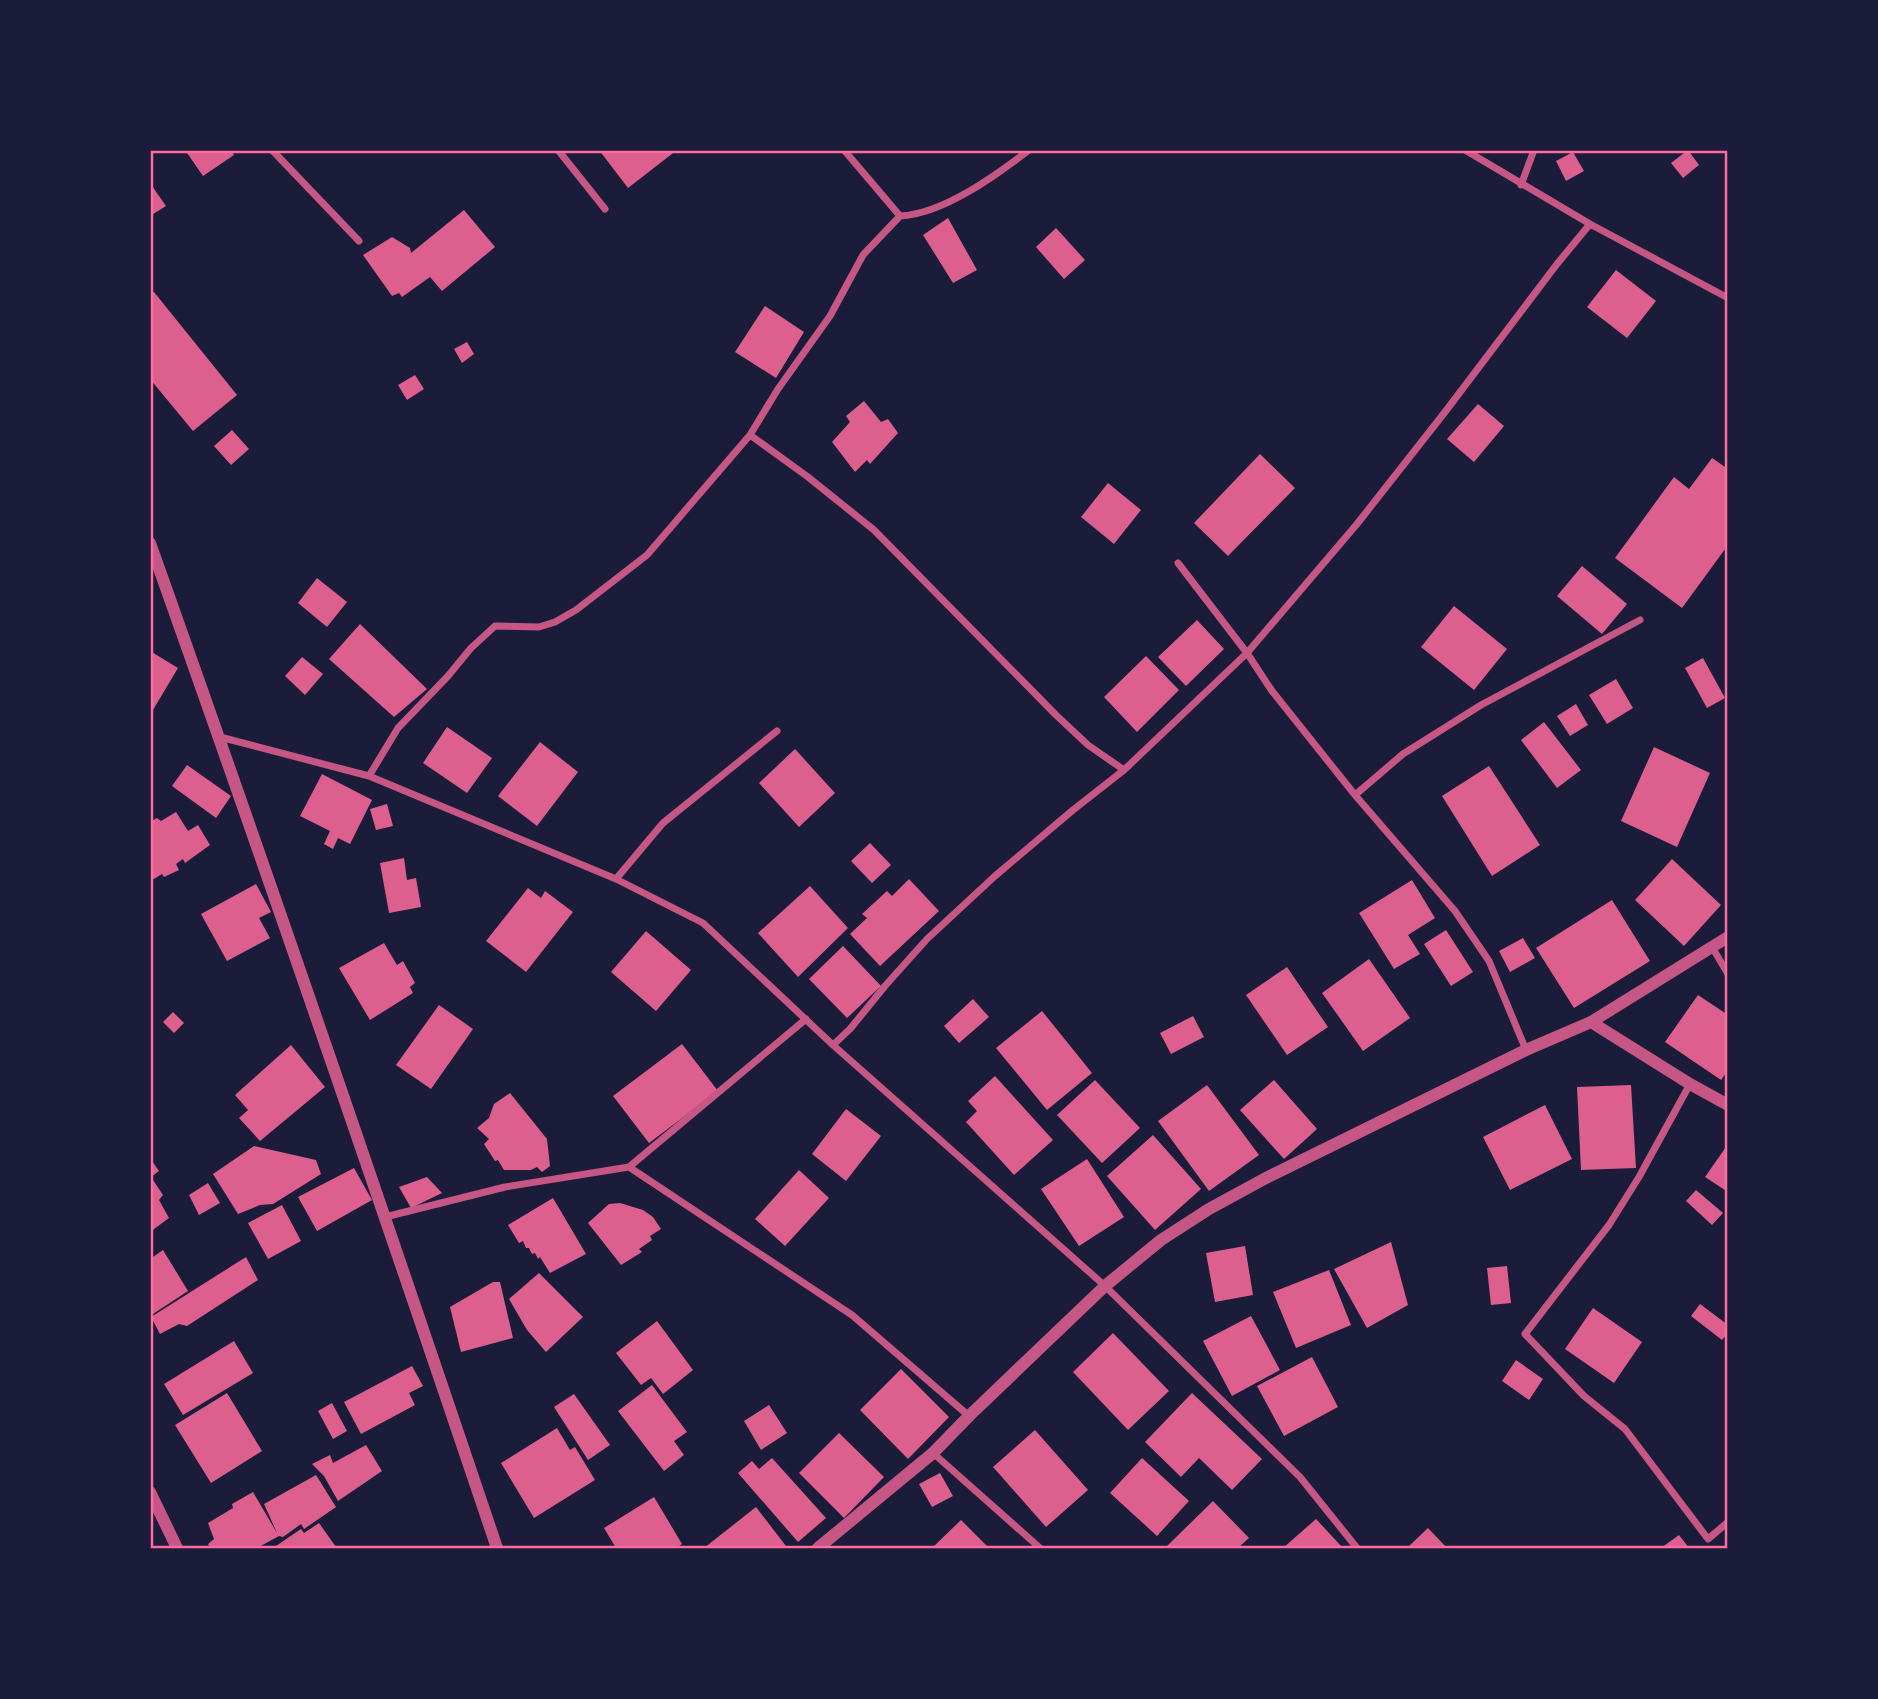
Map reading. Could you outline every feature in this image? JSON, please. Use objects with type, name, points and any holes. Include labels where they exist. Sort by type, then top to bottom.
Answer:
[{"type":"street","points":[[272,150],[359,241]]},
{"type":"street","points":[[558,150],[605,209]]},
{"type":"street","points":[[844,150],[900,216]]},
{"type":"street","points":[[369,776],[398,728],[471,648],[495,626],[540,627],[555,622],[576,610],[647,555],[750,435],[778,389],[830,316],[863,255],[900,216],[910,216],[950,202],[995,176],[1029,150]]},
{"type":"street","points":[[1465,150],[1590,224],[1727,298]]},
{"type":"street","points":[[1521,185],[1534,150]]},
{"type":"street","points":[[833,1045],[850,1030],[927,939],[995,876],[1124,770],[1247,653],[1357,524],[1590,224]]},
{"type":"street","points":[[750,435],[874,530],[1056,715],[1088,745],[1124,770]]},
{"type":"street","points":[[150,543],[220,737],[497,1549]]},
{"type":"street","points":[[1178,563],[1247,653],[1272,691],[1355,795],[1455,911],[1489,961],[1526,1050]]},
{"type":"street","points":[[1355,795],[1403,754],[1481,705],[1640,620]]},
{"type":"street","points":[[616,879],[663,823],[777,731]]},
{"type":"street","points":[[220,737],[369,776],[616,879],[703,923],[833,1045],[1105,1286],[1300,1477],[1357,1549]]},
{"type":"street","points":[[818,1549],[933,1454],[1105,1286],[1161,1240],[1209,1209],[1264,1179],[1526,1050],[1591,1022],[1727,937]]},
{"type":"street","points":[[1712,947],[1727,974]]},
{"type":"street","points":[[385,1217],[505,1187],[629,1167],[806,1019]]},
{"type":"street","points":[[1591,1022],[1727,1105]]},
{"type":"street","points":[[1690,1084],[1639,1177],[1609,1225],[1525,1334],[1584,1396],[1625,1429],[1707,1539],[1727,1522]]},
{"type":"street","points":[[629,1167],[852,1315],[969,1416]]},
{"type":"street","points":[[933,1454],[1040,1549]]},
{"type":"street","points":[[150,1492],[177,1549]]},
{"type":"building","points":[[185,150],[231,150],[234,155],[203,176]]},
{"type":"building","points":[[599,150],[677,150],[628,188]]},
{"type":"building","points":[[1688,150],[1699,165],[1683,178],[1671,163]]},
{"type":"building","points":[[1573,152],[1584,171],[1566,181],[1556,161]]},
{"type":"building","points":[[150,183],[166,206],[150,216]]},
{"type":"building","points":[[464,210],[495,247],[442,291],[430,277],[402,297],[399,293],[392,296],[363,255],[392,237],[410,248],[411,253]]},
{"type":"building","points":[[948,218],[977,270],[953,283],[923,235]]},
{"type":"building","points":[[1056,228],[1085,260],[1064,279],[1036,247]]},
{"type":"building","points":[[1616,270],[1656,301],[1627,338],[1587,307]]},
{"type":"building","points":[[154,292],[237,395],[193,431],[150,379],[150,294]]},
{"type":"building","points":[[765,306],[804,332],[776,378],[735,352]]},
{"type":"building","points":[[467,342],[474,354],[462,363],[454,349]]},
{"type":"building","points":[[415,375],[424,389],[407,400],[398,385]]},
{"type":"building","points":[[864,401],[881,422],[888,419],[898,433],[870,464],[867,460],[855,472],[832,442],[850,422],[846,416]]},
{"type":"building","points":[[1478,404],[1504,426],[1474,462],[1447,439]]},
{"type":"building","points":[[232,430],[249,449],[231,465],[214,446]]},
{"type":"building","points":[[1260,454],[1295,488],[1228,556],[1194,523]]},
{"type":"building","points":[[1712,458],[1728,469],[1728,545],[1682,608],[1615,558],[1674,477],[1689,489]]},
{"type":"building","points":[[1108,483],[1141,510],[1114,544],[1081,517]]},
{"type":"building","points":[[1582,566],[1627,604],[1602,634],[1557,596]]},
{"type":"building","points":[[317,578],[347,602],[327,627],[298,603]]},
{"type":"building","points":[[1454,606],[1507,649],[1474,690],[1421,647]]},
{"type":"building","points":[[1197,620],[1224,649],[1186,686],[1158,657]]},
{"type":"building","points":[[360,624],[427,689],[394,717],[329,659]]},
{"type":"building","points":[[150,651],[178,668],[150,715]]},
{"type":"building","points":[[1146,656],[1179,690],[1137,732],[1104,697]]},
{"type":"building","points":[[302,657],[323,674],[305,695],[285,676]]},
{"type":"building","points":[[1703,658],[1725,698],[1707,708],[1685,668]]},
{"type":"building","points":[[1616,679],[1633,708],[1607,724],[1589,695]]},
{"type":"building","points":[[1576,704],[1588,725],[1570,736],[1557,716]]},
{"type":"building","points":[[1544,722],[1581,770],[1557,788],[1521,740]]},
{"type":"building","points":[[447,727],[492,758],[467,793],[423,763]]},
{"type":"building","points":[[540,742],[578,772],[537,826],[498,796]]},
{"type":"building","points":[[1654,747],[1710,773],[1677,847],[1621,821]]},
{"type":"building","points":[[795,749],[835,793],[799,827],[759,783]]},
{"type":"building","points":[[187,765],[231,796],[216,818],[172,786]]},
{"type":"building","points":[[1489,766],[1540,845],[1492,876],[1442,796]]},
{"type":"building","points":[[322,774],[372,800],[350,844],[338,838],[333,849],[324,844],[330,831],[300,816]]},
{"type":"building","points":[[387,804],[393,826],[376,830],[370,809]]},
{"type":"building","points":[[176,812],[188,831],[198,825],[210,845],[185,863],[183,859],[176,864],[179,870],[164,877],[162,874],[154,879],[150,878],[150,822],[157,818],[161,821]]},
{"type":"building","points":[[870,843],[891,865],[872,883],[851,861]]},
{"type":"building","points":[[404,858],[407,880],[416,878],[421,907],[389,913],[380,863]]},
{"type":"building","points":[[1672,859],[1721,905],[1684,946],[1635,900]]},
{"type":"building","points":[[909,879],[939,911],[880,966],[850,934],[867,918],[862,914],[887,891],[892,896]]},
{"type":"building","points":[[1412,880],[1435,918],[1408,935],[1420,954],[1394,969],[1359,913]]},
{"type":"building","points":[[256,884],[271,912],[259,918],[270,938],[227,961],[201,914]]},
{"type":"building","points":[[810,886],[848,928],[798,977],[758,933]]},
{"type":"building","points":[[528,888],[541,898],[545,891],[573,912],[526,972],[486,941]]},
{"type":"building","points":[[1612,900],[1650,961],[1574,1008],[1536,948]]},
{"type":"building","points":[[1446,930],[1473,972],[1451,986],[1424,944]]},
{"type":"building","points":[[646,931],[691,970],[656,1011],[611,972]]},
{"type":"building","points":[[1523,938],[1535,958],[1510,972],[1499,951]]},
{"type":"building","points":[[384,943],[397,965],[403,961],[415,983],[410,987],[413,993],[370,1020],[339,968]]},
{"type":"building","points":[[843,946],[881,986],[847,1018],[809,979]]},
{"type":"building","points":[[1369,959],[1410,1018],[1363,1051],[1322,993]]},
{"type":"building","points":[[1287,967],[1328,1027],[1287,1055],[1246,995]]},
{"type":"building","points":[[1698,995],[1728,1015],[1728,1070],[1721,1080],[1665,1042]]},
{"type":"building","points":[[973,999],[989,1017],[959,1043],[944,1026]]},
{"type":"building","points":[[439,1005],[473,1029],[431,1089],[396,1065]]},
{"type":"building","points":[[1042,1011],[1092,1073],[1047,1110],[996,1048]]},
{"type":"building","points":[[173,1012],[184,1023],[174,1033],[163,1022]]},
{"type":"building","points":[[1193,1016],[1204,1037],[1171,1054],[1160,1033]]},
{"type":"building","points":[[682,1044],[718,1091],[649,1143],[613,1096]]},
{"type":"building","points":[[291,1045],[325,1087],[260,1141],[239,1118],[248,1110],[235,1095]]},
{"type":"building","points":[[995,1076],[1053,1140],[1014,1175],[966,1122],[977,1111],[968,1101]]},
{"type":"building","points":[[1095,1080],[1140,1128],[1102,1163],[1057,1115]]},
{"type":"building","points":[[1274,1080],[1317,1129],[1284,1159],[1240,1110]]},
{"type":"building","points":[[1207,1085],[1259,1155],[1209,1191],[1158,1121]]},
{"type":"building","points":[[1631,1085],[1636,1168],[1581,1170],[1577,1087]]},
{"type":"building","points":[[510,1093],[547,1139],[550,1166],[542,1172],[537,1167],[531,1170],[504,1170],[484,1144],[489,1139],[477,1128],[489,1118],[494,1104]]},
{"type":"building","points":[[1545,1105],[1572,1159],[1510,1190],[1483,1137]]},
{"type":"building","points":[[846,1109],[881,1136],[846,1181],[812,1154]]},
{"type":"building","points":[[1153,1135],[1201,1189],[1155,1230],[1107,1176]]},
{"type":"building","points":[[1728,1144],[1728,1192],[1705,1177]]},
{"type":"building","points":[[254,1146],[316,1160],[321,1174],[273,1204],[260,1205],[238,1214],[213,1174]]},
{"type":"building","points":[[150,1158],[159,1171],[151,1177],[163,1195],[159,1200],[169,1218],[150,1232]]},
{"type":"building","points":[[1087,1159],[1124,1217],[1079,1246],[1041,1189]]},
{"type":"building","points":[[354,1168],[372,1200],[317,1231],[298,1197]]},
{"type":"building","points":[[799,1170],[829,1198],[785,1246],[755,1219]]},
{"type":"building","points":[[427,1177],[442,1193],[411,1208],[399,1187]]},
{"type":"building","points":[[208,1183],[220,1203],[199,1215],[189,1195]]},
{"type":"building","points":[[1696,1190],[1723,1213],[1712,1225],[1686,1201]]},
{"type":"building","points":[[553,1198],[586,1254],[550,1273],[540,1257],[538,1259],[535,1253],[532,1254],[523,1241],[519,1243],[508,1225]]},
{"type":"building","points":[[620,1203],[643,1210],[653,1217],[661,1229],[650,1236],[652,1240],[639,1249],[642,1252],[621,1265],[588,1223],[609,1204]]},
{"type":"building","points":[[282,1205],[301,1241],[268,1259],[248,1223]]},
{"type":"building","points":[[1391,1242],[1408,1305],[1367,1328],[1334,1269]]},
{"type":"building","points":[[1245,1246],[1253,1295],[1215,1302],[1206,1253]]},
{"type":"building","points":[[163,1250],[188,1291],[150,1316],[150,1259]]},
{"type":"building","points":[[246,1257],[258,1280],[187,1326],[179,1324],[160,1334],[151,1317]]},
{"type":"building","points":[[1507,1266],[1511,1303],[1491,1305],[1487,1268]]},
{"type":"building","points":[[1329,1270],[1351,1325],[1296,1348],[1273,1292]]},
{"type":"building","points":[[539,1273],[583,1317],[546,1352],[527,1330],[509,1299]]},
{"type":"building","points":[[493,1282],[500,1282],[513,1338],[461,1352],[450,1307]]},
{"type":"building","points":[[1700,1304],[1728,1325],[1728,1333],[1722,1340],[1691,1316]]},
{"type":"building","points":[[1593,1308],[1642,1342],[1614,1383],[1565,1349]]},
{"type":"building","points":[[1251,1316],[1280,1370],[1232,1396],[1203,1341]]},
{"type":"building","points":[[657,1321],[693,1370],[663,1394],[651,1378],[641,1385],[616,1353]]},
{"type":"building","points":[[1113,1333],[1169,1391],[1128,1430],[1073,1372]]},
{"type":"building","points":[[234,1341],[253,1373],[183,1415],[164,1384]]},
{"type":"building","points":[[1312,1357],[1338,1407],[1284,1436],[1257,1386]]},
{"type":"building","points":[[1516,1360],[1543,1379],[1529,1400],[1502,1381]]},
{"type":"building","points":[[412,1366],[423,1386],[409,1393],[415,1405],[361,1434],[344,1402]]},
{"type":"building","points":[[901,1369],[949,1417],[908,1459],[860,1410]]},
{"type":"building","points":[[652,1385],[687,1432],[674,1441],[684,1455],[664,1471],[618,1411]]},
{"type":"building","points":[[227,1393],[262,1451],[211,1483],[175,1425]]},
{"type":"building","points":[[1192,1393],[1262,1459],[1232,1490],[1199,1458],[1181,1477],[1145,1442]]},
{"type":"building","points":[[574,1394],[610,1445],[588,1460],[554,1407]]},
{"type":"building","points":[[332,1403],[347,1431],[333,1439],[318,1411]]},
{"type":"building","points":[[769,1405],[787,1433],[761,1450],[744,1421]]},
{"type":"building","points":[[557,1428],[570,1450],[575,1447],[595,1480],[534,1518],[501,1463]]},
{"type":"building","points":[[1035,1430],[1088,1490],[1046,1527],[993,1467]]},
{"type":"building","points":[[839,1433],[884,1477],[844,1518],[799,1473]]},
{"type":"building","points":[[366,1445],[382,1471],[338,1501],[324,1476],[312,1464],[330,1455],[333,1463]]},
{"type":"building","points":[[772,1458],[826,1518],[798,1542],[738,1473],[752,1461],[759,1469]]},
{"type":"building","points":[[1142,1458],[1189,1501],[1157,1536],[1110,1493]]},
{"type":"building","points":[[940,1473],[953,1496],[932,1507],[919,1484]]},
{"type":"building","points":[[316,1475],[336,1507],[304,1529],[301,1524],[283,1537],[279,1536],[257,1548],[210,1548],[208,1544],[214,1539],[208,1523],[253,1492],[277,1533],[264,1504]]},
{"type":"building","points":[[654,1497],[682,1544],[676,1548],[616,1548],[604,1528]]},
{"type":"building","points":[[1213,1501],[1249,1538],[1238,1548],[1165,1548]]},
{"type":"building","points":[[756,1507],[786,1546],[704,1548]]},
{"type":"building","points":[[1316,1519],[1343,1548],[1283,1548]]},
{"type":"building","points":[[961,1520],[989,1548],[932,1548]]},
{"type":"building","points":[[319,1523],[336,1547],[273,1548],[301,1529],[304,1533]]},
{"type":"building","points":[[1428,1528],[1447,1548],[1407,1548]]},
{"type":"building","points":[[1679,1535],[1689,1548],[1661,1548]]}]
